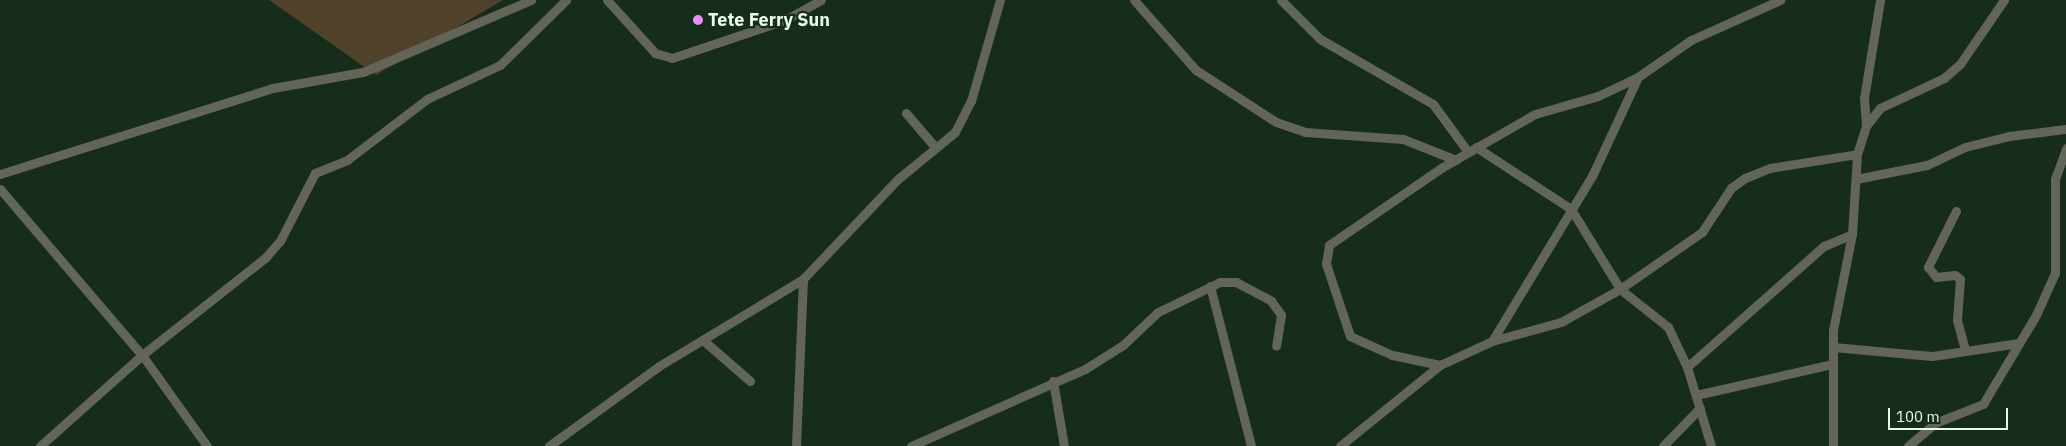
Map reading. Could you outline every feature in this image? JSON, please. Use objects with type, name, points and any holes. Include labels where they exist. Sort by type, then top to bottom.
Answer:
[{"type":"street","points":[[0,174],[273,88],[363,72],[531,0]]},
{"type":"street","points":[[40,446],[142,355],[265,258],[280,240],[315,173],[347,160],[427,99],[500,64],[566,0]]},
{"type":"street","points":[[607,0],[655,53],[672,58],[785,20],[821,0]]},
{"type":"street","points":[[550,446],[659,366],[704,341],[803,279],[898,179],[965,119],[1000,0]]},
{"type":"street","points":[[1134,0],[1196,70],[1276,122],[1305,132],[1403,139],[1456,160]]},
{"type":"street","points":[[1281,0],[1320,38],[1433,104],[1472,149],[1571,208],[1620,289],[1661,319],[1687,368],[1711,446]]},
{"type":"street","points":[[1440,365],[1392,355],[1350,336],[1324,254],[1343,231],[1472,149],[1535,114],[1598,96],[1638,77],[1691,40],[1780,0]]},
{"type":"street","points":[[1866,126],[1864,98],[1880,0]]},
{"type":"street","points":[[1833,446],[1833,347],[1852,234],[1857,154],[1866,126],[1880,108],[1944,78],[1960,64],[2004,0]]},
{"type":"street","points":[[1492,341],[1592,176],[1638,77]]},
{"type":"street","points":[[906,113],[935,147]]},
{"type":"street","points":[[1856,179],[1924,166],[1965,147],[2009,136],[2066,130]]},
{"type":"street","points":[[1908,446],[1935,423],[1983,404],[2019,343],[2055,273],[2054,179],[2066,148]]},
{"type":"street","points":[[1340,446],[1440,365],[1492,341],[1536,333],[1620,289],[1702,232],[1731,188],[1745,178],[1770,168],[1857,154]]},
{"type":"street","points":[[0,189],[142,355],[207,446]]},
{"type":"street","points":[[1956,211],[1928,267],[1936,277],[1955,275],[1960,280],[1957,320],[1965,349]]},
{"type":"street","points":[[1687,368],[1824,246],[1852,234]]},
{"type":"street","points":[[796,446],[803,279]]},
{"type":"street","points":[[912,446],[1105,358],[1158,312],[1210,286],[1236,282],[1271,301],[1281,315],[1276,346]]},
{"type":"street","points":[[1210,286],[1250,446]]},
{"type":"street","points":[[704,341],[750,381]]},
{"type":"street","points":[[1833,347],[1932,356],[1965,349],[2019,343]]},
{"type":"street","points":[[1696,395],[1833,364]]},
{"type":"street","points":[[1053,381],[1064,446]]},
{"type":"street","points":[[1663,446],[1700,408]]},
{"type":"shaded area","points":[[269,0],[503,0],[376,75]]},
{"type":"place","name":"Tete Ferry Sun","points":[[698,20]]}]
